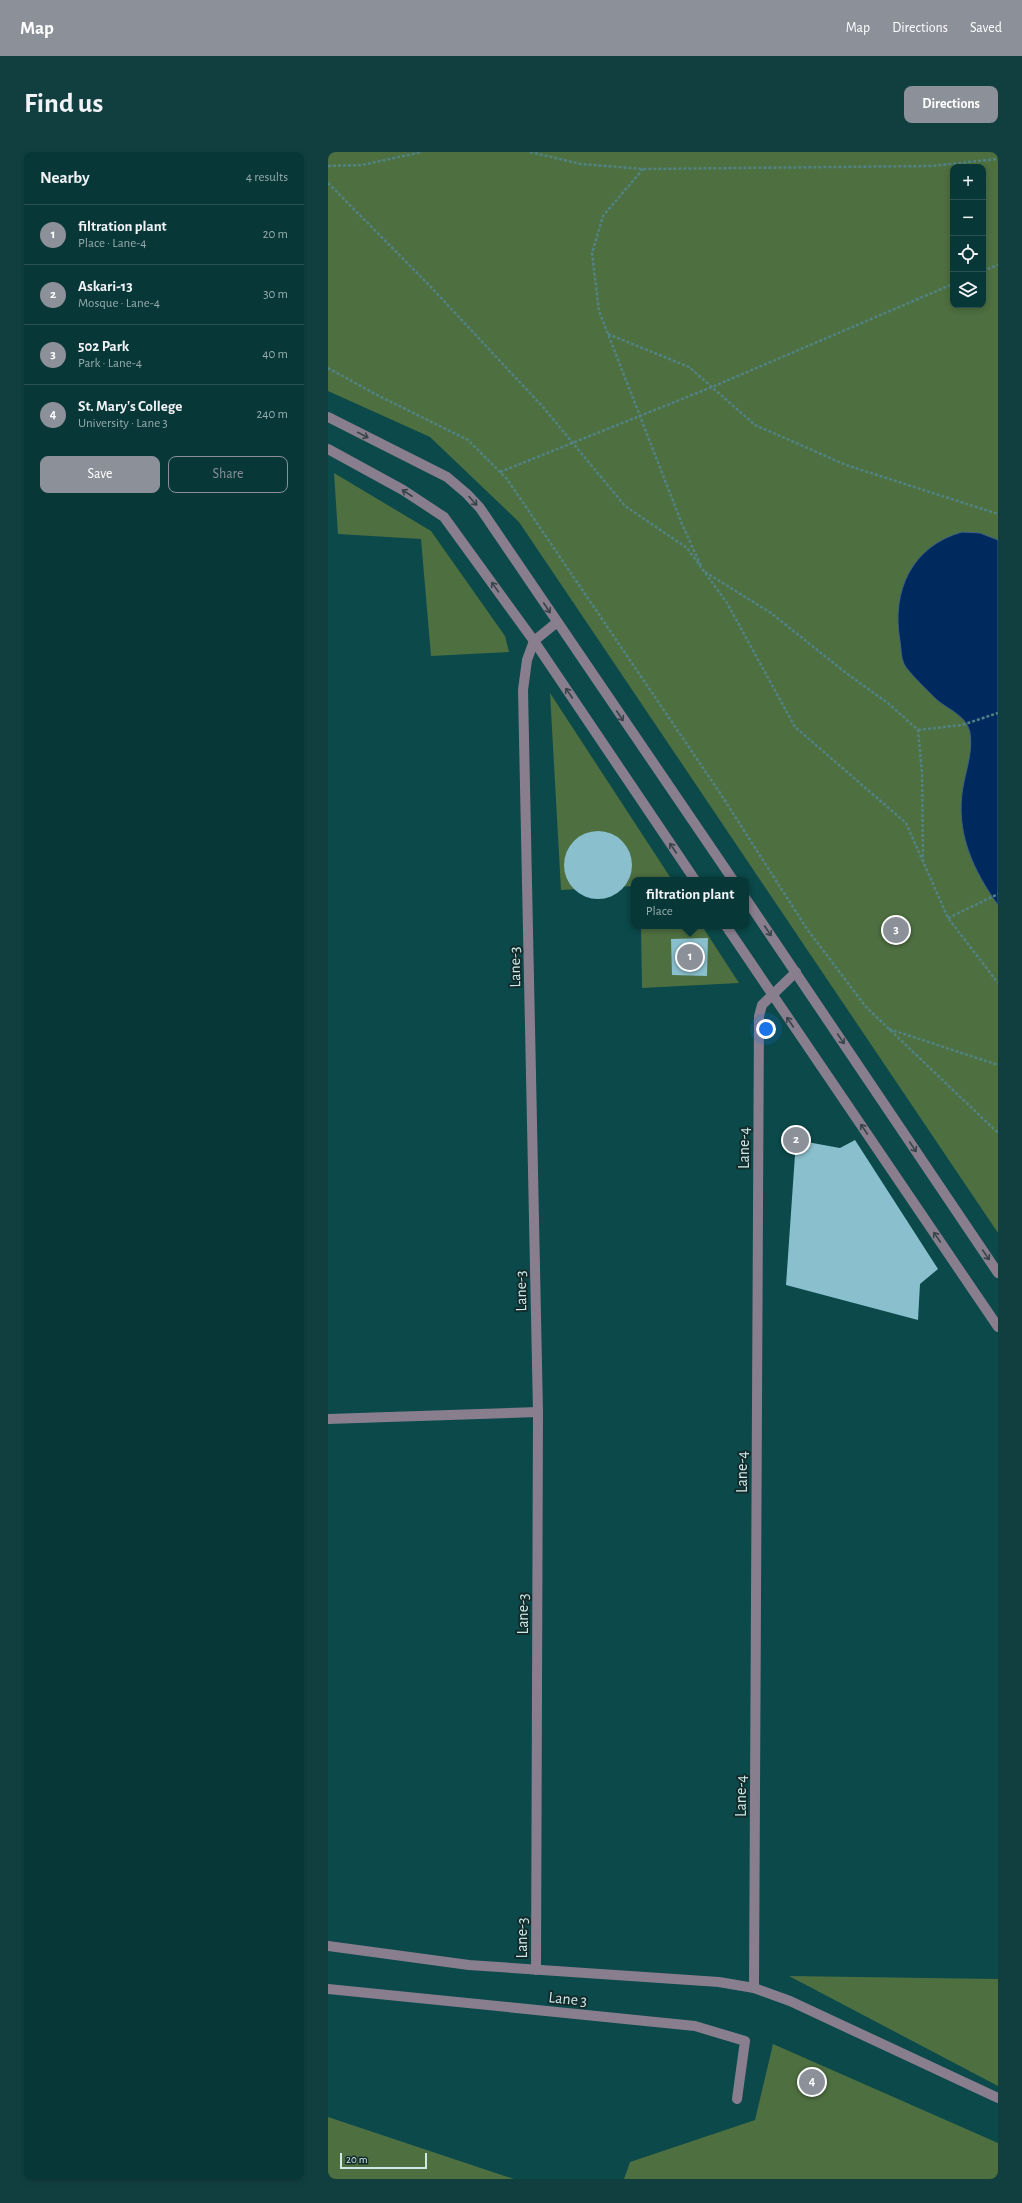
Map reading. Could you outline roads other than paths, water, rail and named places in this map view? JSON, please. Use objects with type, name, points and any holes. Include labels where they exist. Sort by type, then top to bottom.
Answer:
[{"type":"street","points":[[328,417],[447,477],[467,494],[494,528],[556,623],[731,877]]},
{"type":"street","points":[[328,449],[402,490],[444,516],[534,641],[693,877]]},
{"type":"street","points":[[534,641],[556,623]]},
{"type":"street","name":"Lane-3","points":[[534,641],[527,660],[523,690],[538,1412],[536,1970]]},
{"type":"street","points":[[749,903],[998,1273]]},
{"type":"street","points":[[728,929],[998,1327]]},
{"type":"street","name":"Lane-4","points":[[754,1988],[759,1016],[762,1005],[796,972]]},
{"type":"street","points":[[328,1419],[538,1412]]},
{"type":"street","points":[[328,1946],[469,1965],[719,1982],[754,1988],[790,2001],[998,2098]]},
{"type":"street","name":"Lane 3","points":[[328,1989],[695,2026],[745,2041],[737,2098]]},
{"type":"water","points":[[962,532],[980,533],[998,540],[998,905],[974,864],[964,835],[961,804],[971,747],[968,727],[957,714],[937,700],[906,668],[903,662],[898,623],[902,588],[918,559],[930,548],[945,539]]},
{"type":"place","name":"502 Park","points":[[896,930]]},
{"type":"place","name":"filtration plant","points":[[690,957]]},
{"type":"place","name":"Askari-13","points":[[796,1140]]},
{"type":"place","name":"St. Mary's College","points":[[812,2082]]}]
